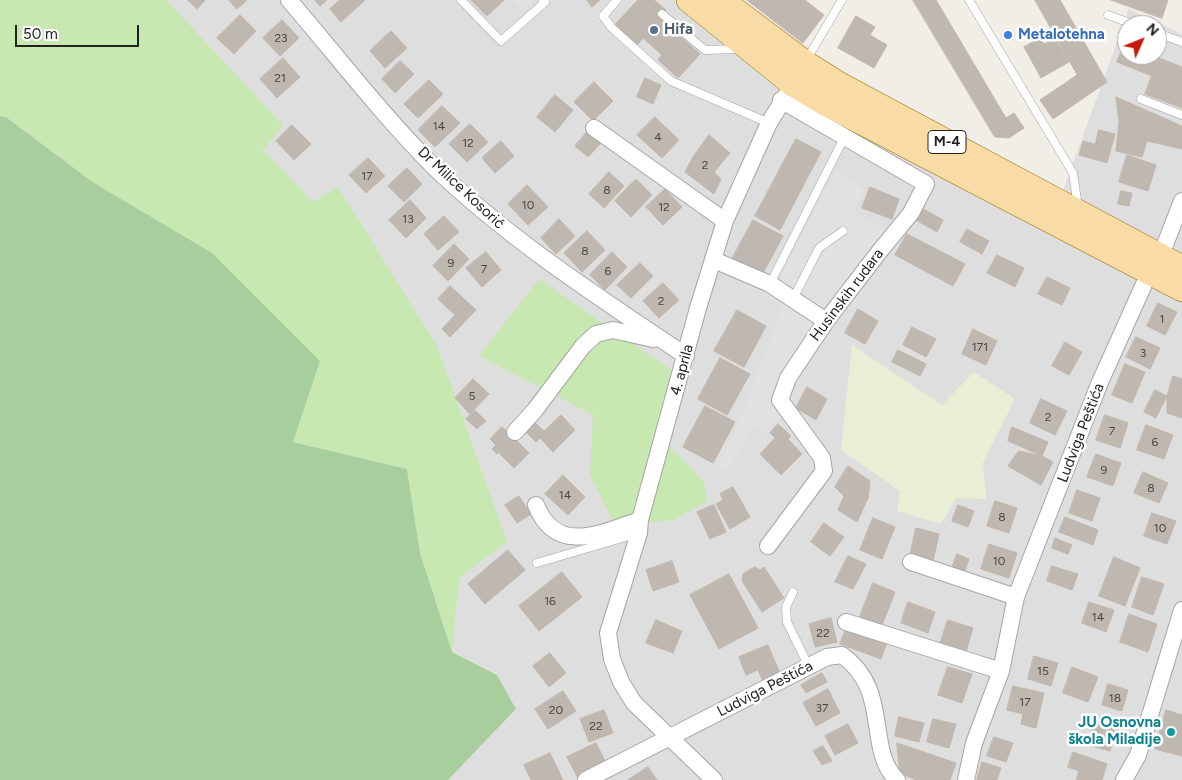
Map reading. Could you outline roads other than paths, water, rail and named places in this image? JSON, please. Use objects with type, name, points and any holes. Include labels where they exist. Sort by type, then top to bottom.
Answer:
[{"type":"main road","name":"Husinskih rudara","points":[[689,0],[793,82],[827,104],[1166,266]]},
{"type":"main road","name":"Husinskih rudara","points":[[721,0],[793,82],[1079,214],[1166,266],[1182,289]]},
{"type":"street","name":"Dr Milice Kosorić","points":[[288,0],[394,123],[435,167],[478,207],[509,234],[686,356]]},
{"type":"street","name":"4. aprila","points":[[714,780],[634,703],[621,682],[612,659],[608,633],[640,527],[725,221],[769,123],[793,82]]},
{"type":"street","name":"Husinskih rudara","points":[[768,546],[824,471],[822,458],[780,400],[788,378],[826,321],[911,213],[926,184],[845,136],[793,82]]},
{"type":"street","points":[[594,128],[725,221]]},
{"type":"street","name":"Ludviga Peštića","points":[[966,780],[974,743],[1001,670],[1016,597],[1100,382],[1145,282],[1166,266],[1182,201]]},
{"type":"street","points":[[714,260],[770,284],[826,321]]},
{"type":"street","name":"Dr Milice Kosorić","points":[[515,432],[535,410],[583,346],[596,334],[613,330],[664,342]]},
{"type":"street","points":[[536,505],[541,518],[550,528],[572,538],[640,527]]},
{"type":"street","points":[[910,562],[1016,597]]},
{"type":"street","points":[[1124,780],[1138,755],[1182,610]]},
{"type":"street","points":[[846,622],[1001,670]]},
{"type":"street","name":"Ludviga Peštića","points":[[586,780],[827,657],[842,656],[854,664],[871,691],[887,770],[897,780]]},
{"type":"lane","points":[[461,0],[501,41],[545,2],[543,0]]},
{"type":"lane","points":[[617,0],[603,16],[612,28],[671,81],[769,123]]},
{"type":"lane","points":[[793,82],[842,0]]},
{"type":"lane","points":[[970,0],[1073,173],[1079,214]]},
{"type":"lane","points":[[662,14],[705,50],[751,48]]},
{"type":"lane","points":[[1108,15],[1117,18]]},
{"type":"lane","points":[[1167,37],[1182,42]]},
{"type":"lane","points":[[1140,99],[1182,115]]},
{"type":"lane","points":[[770,284],[845,136]]},
{"type":"lane","points":[[793,299],[819,248],[843,230]]},
{"type":"lane","points":[[537,563],[640,527]]},
{"type":"lane","points":[[793,592],[786,606],[787,622],[809,667]]},
{"type":"place","name":"Hifa","points":[[654,30]]},
{"type":"place","name":"Metalotehna","points":[[1008,35]]},
{"type":"place","name":"JU Osnovna škola Miladije","points":[[1171,732]]}]
